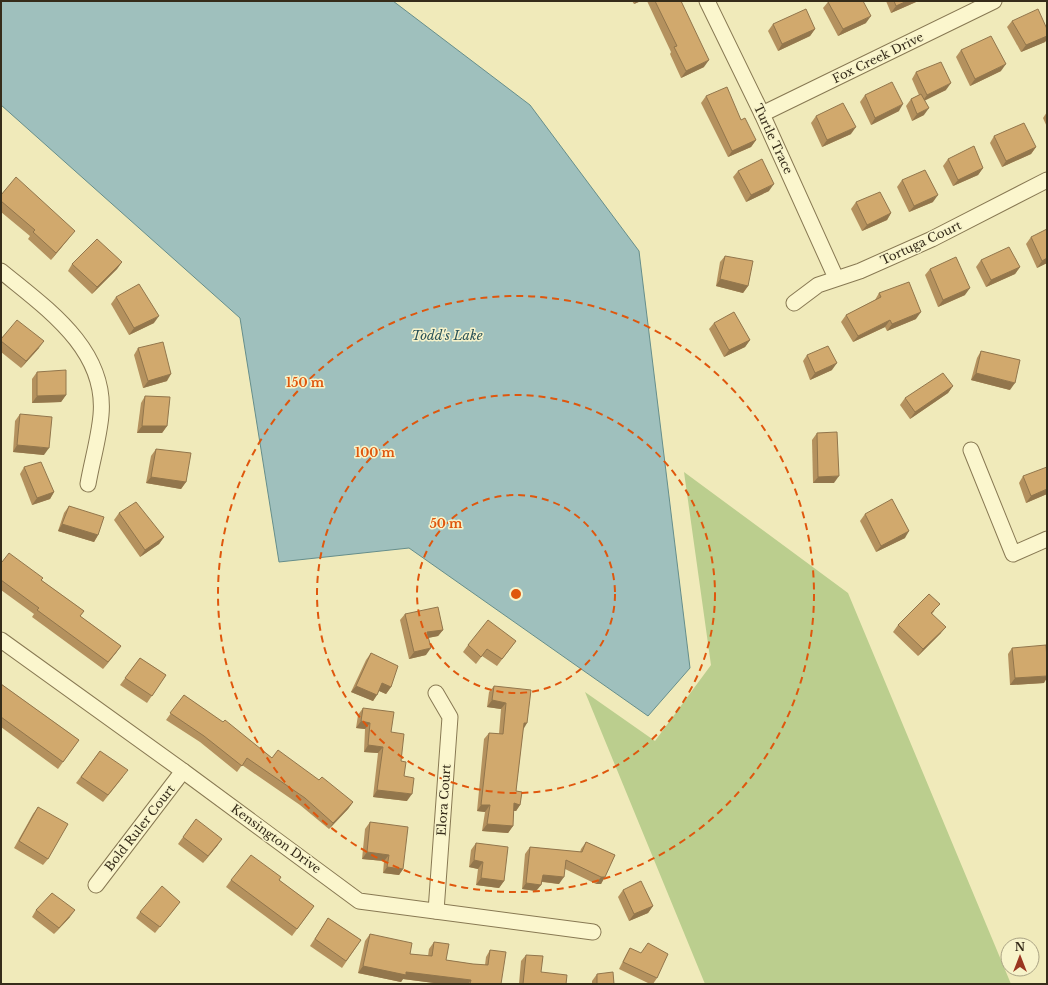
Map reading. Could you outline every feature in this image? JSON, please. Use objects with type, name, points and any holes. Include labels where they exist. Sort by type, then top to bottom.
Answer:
[{"type":"street","name":"Turtle Trace","points":[[706,1],[762,114],[836,278]]},
{"type":"street","name":"Fox Creek Drive","points":[[762,114],[994,1]]},
{"type":"street","name":"Tortuga Court","points":[[794,303],[818,285],[860,271],[932,239],[1047,180]]},
{"type":"street","points":[[1,271],[53,313],[87,352],[99,382],[102,414],[88,484]]},
{"type":"street","points":[[971,450],[1013,554],[1047,539]]},
{"type":"street","name":"Kensington Drive","points":[[1,640],[184,771],[359,900],[593,932]]},
{"type":"street","name":"Elora Court","points":[[436,693],[450,717],[436,911]]},
{"type":"street","name":"Bold Ruler Court","points":[[96,885],[184,771]]},
{"type":"green space","points":[[684,472],[848,593],[1000,958],[1000,977],[1008,977],[1011,984],[705,984],[585,692],[655,741],[711,665]]},
{"type":"water","name":"Todd's Lake","points":[[1,1],[393,1],[530,105],[639,251],[690,668],[648,716],[409,548],[279,562],[240,318],[1,105]]},
{"type":"building","points":[[655,1],[681,1],[709,60],[686,71],[674,47],[677,46]]},
{"type":"building","points":[[863,1],[871,16],[843,29],[828,2]]},
{"type":"building","points":[[894,1],[907,1],[896,6]]},
{"type":"building","points":[[806,9],[815,29],[782,44],[773,24]]},
{"type":"building","points":[[1038,9],[1047,29],[1047,36],[1026,45],[1012,21]]},
{"type":"building","points":[[991,36],[1006,64],[975,79],[961,50]]},
{"type":"building","points":[[941,62],[951,83],[927,95],[916,72]]},
{"type":"building","points":[[892,82],[903,104],[875,118],[865,95]]},
{"type":"building","points":[[727,87],[741,120],[745,118],[756,140],[732,151],[706,96]]},
{"type":"building","points":[[921,94],[929,108],[917,114],[911,99]]},
{"type":"building","points":[[843,103],[856,127],[827,140],[816,116]]},
{"type":"building","points":[[1024,123],[1036,147],[1006,161],[994,136]]},
{"type":"building","points":[[974,146],[983,168],[958,180],[948,159]]},
{"type":"building","points":[[762,159],[774,184],[751,195],[738,171]]},
{"type":"building","points":[[925,170],[938,195],[914,206],[902,180]]},
{"type":"building","points":[[16,177],[75,231],[56,253],[33,232],[35,230],[1,201],[1,195]]},
{"type":"building","points":[[880,192],[891,213],[867,225],[856,202]]},
{"type":"building","points":[[1047,229],[1047,258],[1042,261],[1031,237]]},
{"type":"building","points":[[97,239],[122,262],[97,287],[72,264]]},
{"type":"building","points":[[1009,247],[1020,267],[991,280],[981,260]]},
{"type":"building","points":[[725,256],[753,261],[748,286],[720,279]]},
{"type":"building","points":[[956,257],[970,288],[943,300],[930,269]]},
{"type":"building","points":[[909,282],[921,312],[892,324],[890,320],[858,336],[846,315],[881,297],[879,293]]},
{"type":"building","points":[[139,284],[159,316],[134,328],[116,297]]},
{"type":"building","points":[[734,312],[750,340],[729,350],[714,323]]},
{"type":"building","points":[[17,320],[44,341],[26,361],[1,341],[1,339]]},
{"type":"building","points":[[163,342],[171,374],[148,381],[138,348]]},
{"type":"building","points":[[828,346],[837,363],[815,373],[807,355]]},
{"type":"building","points":[[981,351],[1020,360],[1015,383],[976,373]]},
{"type":"building","points":[[66,370],[66,395],[37,396],[37,372]]},
{"type":"building","points":[[943,373],[953,386],[915,412],[905,398]]},
{"type":"building","points":[[145,396],[170,397],[167,426],[142,426]]},
{"type":"building","points":[[20,414],[52,417],[49,448],[17,445]]},
{"type":"building","points":[[837,432],[839,476],[818,477],[817,433]]},
{"type":"building","points":[[156,449],[191,453],[186,482],[151,477]]},
{"type":"building","points":[[41,462],[54,492],[37,498],[24,467]]},
{"type":"building","points":[[1047,467],[1047,489],[1031,496],[1023,476]]},
{"type":"building","points":[[892,499],[909,531],[881,546],[865,514]]},
{"type":"building","points":[[136,502],[164,537],[145,550],[119,513]]},
{"type":"building","points":[[69,506],[104,517],[98,535],[62,524]]},
{"type":"building","points":[[9,553],[43,578],[41,580],[84,611],[80,616],[121,646],[108,662],[37,610],[39,608],[1,580],[1,561],[2,562]]},
{"type":"building","points":[[929,594],[940,604],[931,613],[946,627],[923,649],[898,625]]},
{"type":"building","points":[[438,607],[443,630],[427,632],[431,648],[414,652],[405,614]]},
{"type":"building","points":[[488,620],[516,641],[502,659],[487,649],[481,657],[468,645]]},
{"type":"building","points":[[1046,645],[1047,676],[1015,678],[1012,648]]},
{"type":"building","points":[[371,653],[398,666],[391,687],[382,683],[377,695],[356,686]]},
{"type":"building","points":[[140,658],[166,675],[152,696],[125,678]]},
{"type":"building","points":[[1,684],[79,740],[63,762],[1,717]]},
{"type":"building","points":[[494,686],[531,690],[527,723],[524,723],[516,791],[522,792],[520,805],[514,803],[513,826],[487,824],[490,805],[481,805],[489,733],[503,734],[506,703],[492,700]]},
{"type":"building","points":[[184,695],[223,722],[225,720],[272,758],[278,750],[319,780],[322,777],[353,802],[333,823],[305,798],[247,758],[242,766],[204,736],[170,713]]},
{"type":"building","points":[[363,708],[394,712],[391,732],[404,734],[401,761],[406,762],[404,776],[414,778],[412,794],[377,790],[383,747],[368,745],[370,723],[361,721]]},
{"type":"building","points":[[100,751],[128,770],[108,795],[81,777]]},
{"type":"building","points":[[38,807],[68,824],[48,859],[19,841]]},
{"type":"building","points":[[196,819],[222,839],[208,856],[183,837]]},
{"type":"building","points":[[370,822],[408,827],[403,869],[387,867],[389,855],[367,852]]},
{"type":"building","points":[[586,842],[615,855],[605,877],[601,877],[566,860],[564,877],[543,875],[541,885],[526,883],[530,847],[582,852]]},
{"type":"building","points":[[476,843],[508,847],[504,881],[481,878],[483,862],[474,860]]},
{"type":"building","points":[[251,855],[281,877],[279,880],[314,906],[297,929],[231,880]]},
{"type":"building","points":[[641,881],[653,906],[634,914],[623,890]]},
{"type":"building","points":[[162,886],[180,902],[160,927],[140,912]]},
{"type":"building","points":[[52,893],[75,910],[59,928],[36,910]]},
{"type":"building","points":[[328,918],[361,940],[346,961],[315,939]]},
{"type":"building","points":[[370,934],[412,943],[410,954],[432,956],[434,942],[449,944],[446,960],[473,964],[488,965],[490,950],[506,952],[501,984],[470,984],[471,980],[406,972],[406,975],[363,966]]},
{"type":"building","points":[[648,943],[668,954],[657,978],[623,962],[630,948],[641,953]]},
{"type":"building","points":[[526,955],[543,956],[541,972],[567,975],[566,984],[523,984]]},
{"type":"building","points":[[613,972],[614,984],[597,984],[597,974]]}]
